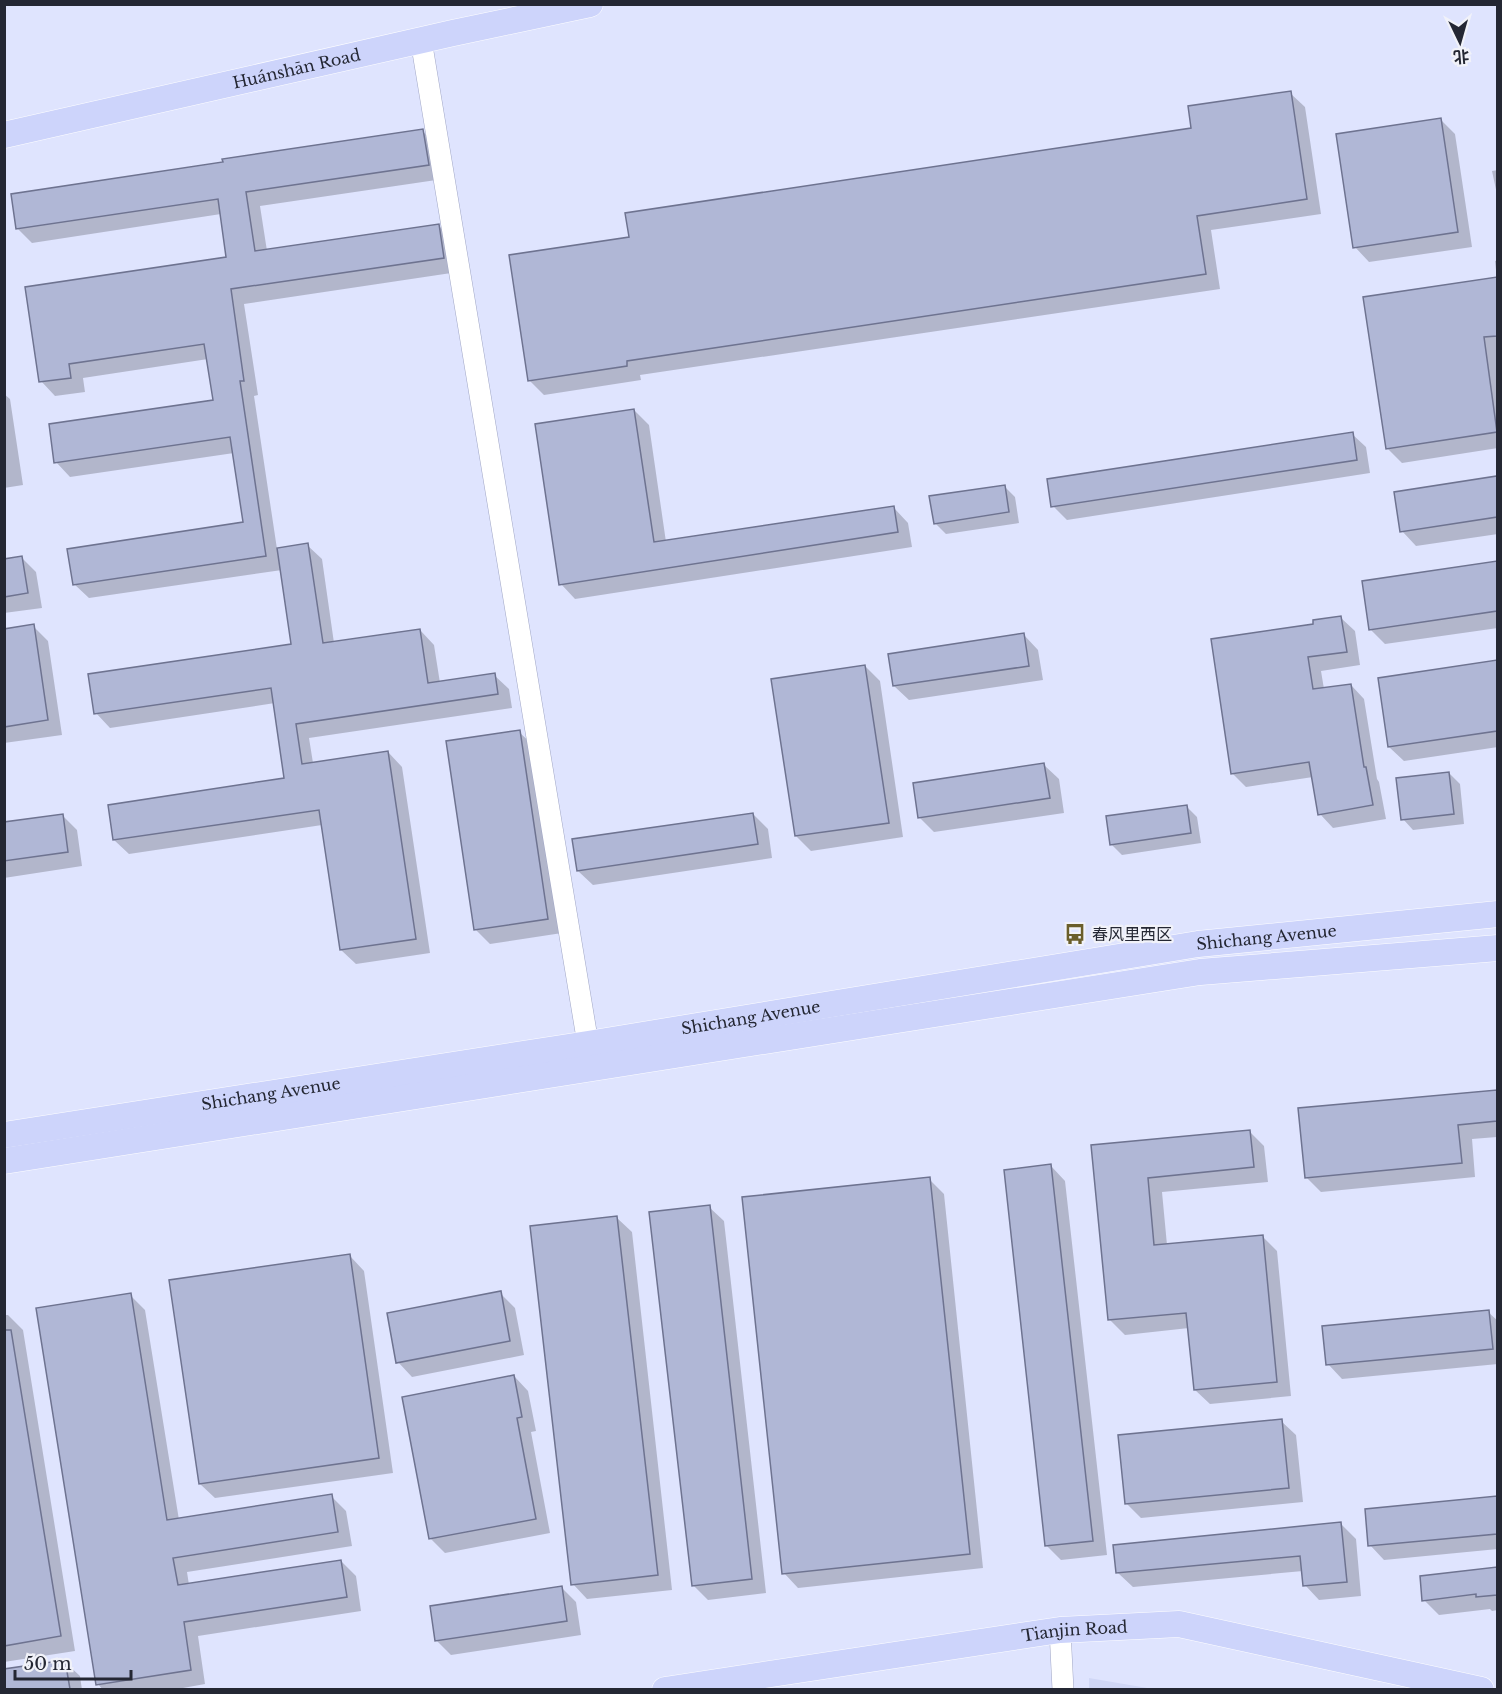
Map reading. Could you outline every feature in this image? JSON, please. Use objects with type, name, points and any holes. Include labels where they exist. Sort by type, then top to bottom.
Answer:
[{"type":"main road","name":"Huánshān Road","points":[[4,135],[590,4]]},
{"type":"main road","name":"Shichang Avenue","points":[[4,1135],[588,1044],[1198,944],[1497,914]]},
{"type":"main road","name":"Shichang Avenue","points":[[4,1161],[1200,972],[1497,948]]},
{"type":"main road","name":"Tianjin Road","points":[[665,1689],[1060,1630],[1179,1624],[1481,1689]]},
{"type":"street","points":[[422,40],[588,1044]]},
{"type":"street","points":[[1060,1630],[1063,1689]]},
{"type":"shaded area","points":[[1089,1678],[1153,1689],[1089,1689]]},
{"type":"building","points":[[1291,91],[1307,199],[1197,216],[1206,274],[627,361],[627,366],[528,381],[509,255],[629,237],[625,213],[1191,128],[1188,106]]},
{"type":"building","points":[[1441,118],[1458,232],[1353,248],[1336,134]]},
{"type":"building","points":[[423,129],[429,165],[246,192],[255,251],[439,224],[444,258],[231,289],[244,381],[240,381],[266,556],[73,585],[67,549],[243,522],[230,437],[54,463],[49,424],[213,400],[204,344],[69,364],[71,378],[39,382],[25,287],[226,257],[218,199],[16,229],[11,194]]},
{"type":"building","points":[[1497,277],[1497,336],[1484,337],[1497,432],[1386,449],[1363,297]]},
{"type":"building","points":[[634,409],[654,542],[894,506],[898,532],[559,585],[535,424]]},
{"type":"building","points":[[1353,432],[1357,460],[1051,507],[1047,479]]},
{"type":"building","points":[[1497,476],[1497,517],[1400,532],[1394,492]]},
{"type":"building","points":[[1005,485],[1009,512],[934,524],[929,496]]},
{"type":"building","points":[[308,543],[323,643],[420,629],[428,683],[495,673],[498,694],[296,724],[302,764],[388,751],[416,939],[340,950],[319,810],[113,840],[108,805],[284,778],[271,688],[94,714],[88,674],[291,644],[277,548]]},
{"type":"building","points":[[22,556],[28,593],[4,597],[4,559]]},
{"type":"building","points":[[1497,561],[1497,611],[1369,630],[1362,581]]},
{"type":"building","points":[[1341,616],[1347,652],[1308,657],[1313,689],[1351,684],[1364,767],[1366,767],[1373,805],[1318,815],[1309,762],[1231,774],[1211,639],[1313,624],[1313,620]]},
{"type":"building","points":[[34,624],[48,720],[4,727],[4,629]]},
{"type":"building","points":[[1024,633],[1029,666],[893,686],[888,654]]},
{"type":"building","points":[[1497,660],[1497,731],[1388,747],[1378,678]]},
{"type":"building","points":[[865,665],[889,823],[795,836],[771,679]]},
{"type":"building","points":[[520,730],[548,919],[474,930],[446,741]]},
{"type":"building","points":[[1044,763],[1050,798],[918,818],[913,783]]},
{"type":"building","points":[[1449,772],[1454,814],[1401,820],[1396,778]]},
{"type":"building","points":[[1187,805],[1191,833],[1110,845],[1106,816]]},
{"type":"building","points":[[753,813],[758,844],[577,871],[572,839]]},
{"type":"building","points":[[63,814],[68,852],[4,861],[4,822]]},
{"type":"building","points":[[1497,1090],[1497,1121],[1458,1125],[1462,1163],[1305,1178],[1298,1108]]},
{"type":"building","points":[[1250,1130],[1254,1167],[1148,1178],[1154,1245],[1263,1235],[1277,1382],[1194,1390],[1186,1313],[1108,1320],[1091,1145]]},
{"type":"building","points":[[1051,1164],[1093,1541],[1045,1546],[1004,1170]]},
{"type":"building","points":[[930,1177],[970,1554],[782,1574],[742,1197]]},
{"type":"building","points":[[710,1205],[752,1579],[692,1586],[649,1212]]},
{"type":"building","points":[[617,1216],[658,1575],[571,1585],[530,1226]]},
{"type":"building","points":[[350,1254],[379,1458],[199,1484],[169,1280]]},
{"type":"building","points":[[501,1291],[510,1341],[396,1363],[387,1313]]},
{"type":"building","points":[[131,1293],[167,1520],[332,1494],[338,1532],[173,1558],[178,1585],[341,1560],[347,1597],[184,1622],[191,1670],[96,1685],[36,1308]]},
{"type":"building","points":[[1489,1310],[1493,1349],[1326,1365],[1322,1326]]},
{"type":"building","points":[[4,1330],[11,1330],[61,1636],[4,1646]]},
{"type":"building","points":[[514,1375],[522,1417],[517,1418],[536,1519],[429,1539],[402,1397]]},
{"type":"building","points":[[1282,1419],[1289,1488],[1125,1504],[1118,1435]]},
{"type":"building","points":[[1497,1496],[1497,1534],[1368,1546],[1365,1509]]},
{"type":"building","points":[[1341,1522],[1347,1582],[1303,1586],[1300,1556],[1116,1573],[1113,1545]]},
{"type":"building","points":[[1497,1567],[1497,1595],[1476,1597],[1476,1594],[1422,1601],[1420,1576]]},
{"type":"building","points":[[562,1586],[567,1621],[435,1641],[430,1606]]},
{"type":"building","points":[[65,1660],[70,1689],[4,1689],[4,1669]]},
{"type":"place","name":"春风里西区","points":[[1075,934]]}]
